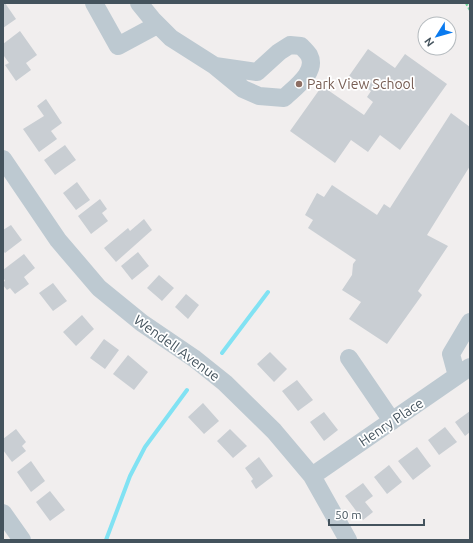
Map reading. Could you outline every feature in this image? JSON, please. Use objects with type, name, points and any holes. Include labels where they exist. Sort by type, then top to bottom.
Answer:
[{"type":"street","points":[[94,3],[118,46],[157,25]]},
{"type":"street","points":[[139,3],[157,25],[171,38],[215,66],[243,89],[259,96],[284,98],[310,71],[310,56],[301,46],[290,45],[279,52],[257,72],[215,66]]},
{"type":"street","name":"Wendell Avenue","points":[[3,159],[58,240],[99,288],[142,323],[188,353],[225,383],[274,431],[312,476],[348,540]]},
{"type":"street","points":[[464,372],[451,354],[470,322]]},
{"type":"street","points":[[349,358],[392,421]]},
{"type":"street","name":"Henry Place","points":[[312,476],[464,372]]},
{"type":"street","points":[[3,512],[22,540]]},
{"type":"path","points":[[466,3],[470,10]]},
{"type":"building","points":[[3,3],[5,3],[16,19],[3,28]]},
{"type":"building","points":[[20,31],[37,55],[26,63],[31,70],[16,81],[5,65],[9,63],[3,56],[3,44]]},
{"type":"building","points":[[368,49],[395,68],[405,54],[447,84],[400,150],[380,135],[368,152],[351,140],[335,163],[290,131],[322,86],[364,115],[373,102],[367,97],[371,91],[349,76]]},
{"type":"building","points":[[46,99],[62,123],[51,131],[57,139],[39,152],[23,129],[44,116],[37,106]]},
{"type":"building","points":[[451,113],[470,127],[470,166],[427,235],[448,246],[418,291],[422,295],[387,344],[349,319],[361,302],[342,290],[352,275],[353,264],[356,260],[308,228],[313,220],[305,215],[317,193],[324,197],[332,185],[377,215],[384,204],[390,208]]},
{"type":"building","points":[[65,145],[76,160],[55,175],[44,160]]},
{"type":"building","points":[[77,182],[90,200],[76,210],[63,193]]},
{"type":"building","points":[[100,199],[107,209],[102,213],[108,221],[91,234],[78,216]]},
{"type":"building","points":[[144,219],[152,230],[116,262],[104,248],[128,228],[130,231]]},
{"type":"building","points":[[11,225],[22,240],[5,253],[3,251],[3,230]]},
{"type":"building","points":[[138,252],[149,266],[132,280],[121,266]]},
{"type":"building","points":[[24,254],[35,268],[24,277],[29,284],[15,294],[10,288],[7,290],[3,285],[3,282],[5,281],[3,277],[3,270]]},
{"type":"building","points":[[159,275],[174,288],[162,301],[147,288]]},
{"type":"building","points":[[53,283],[67,301],[53,311],[39,293]]},
{"type":"building","points":[[186,294],[199,305],[188,319],[175,307]]},
{"type":"building","points":[[82,315],[94,329],[76,346],[63,332]]},
{"type":"building","points":[[104,339],[119,350],[105,369],[90,358]]},
{"type":"building","points":[[270,352],[287,369],[274,382],[257,364]]},
{"type":"building","points":[[128,355],[148,372],[134,390],[113,374]]},
{"type":"building","points":[[297,380],[313,400],[298,411],[282,391]]},
{"type":"building","points":[[203,403],[219,421],[204,434],[188,417]]},
{"type":"building","points":[[470,411],[470,432],[465,436],[455,422]]},
{"type":"building","points":[[324,412],[338,430],[324,441],[310,422]]},
{"type":"building","points":[[445,427],[457,442],[439,455],[428,440]]},
{"type":"building","points":[[16,429],[26,442],[22,446],[26,451],[12,462],[3,450],[3,439]]},
{"type":"building","points":[[230,429],[247,446],[233,458],[217,441]]},
{"type":"building","points":[[417,447],[431,466],[413,480],[398,461]]},
{"type":"building","points":[[259,457],[273,476],[256,489],[251,481],[253,479],[245,468]]},
{"type":"building","points":[[31,461],[45,481],[31,492],[17,472]]},
{"type":"building","points":[[389,465],[402,482],[387,494],[374,477]]},
{"type":"building","points":[[363,483],[373,496],[365,502],[373,512],[363,520],[345,496]]},
{"type":"building","points":[[50,491],[65,510],[50,521],[36,502]]},
{"type":"waterway","points":[[222,353],[268,292]]},
{"type":"waterway","points":[[106,540],[130,476],[145,447],[187,390]]},
{"type":"place","name":"Park View School","points":[[299,84]]}]
